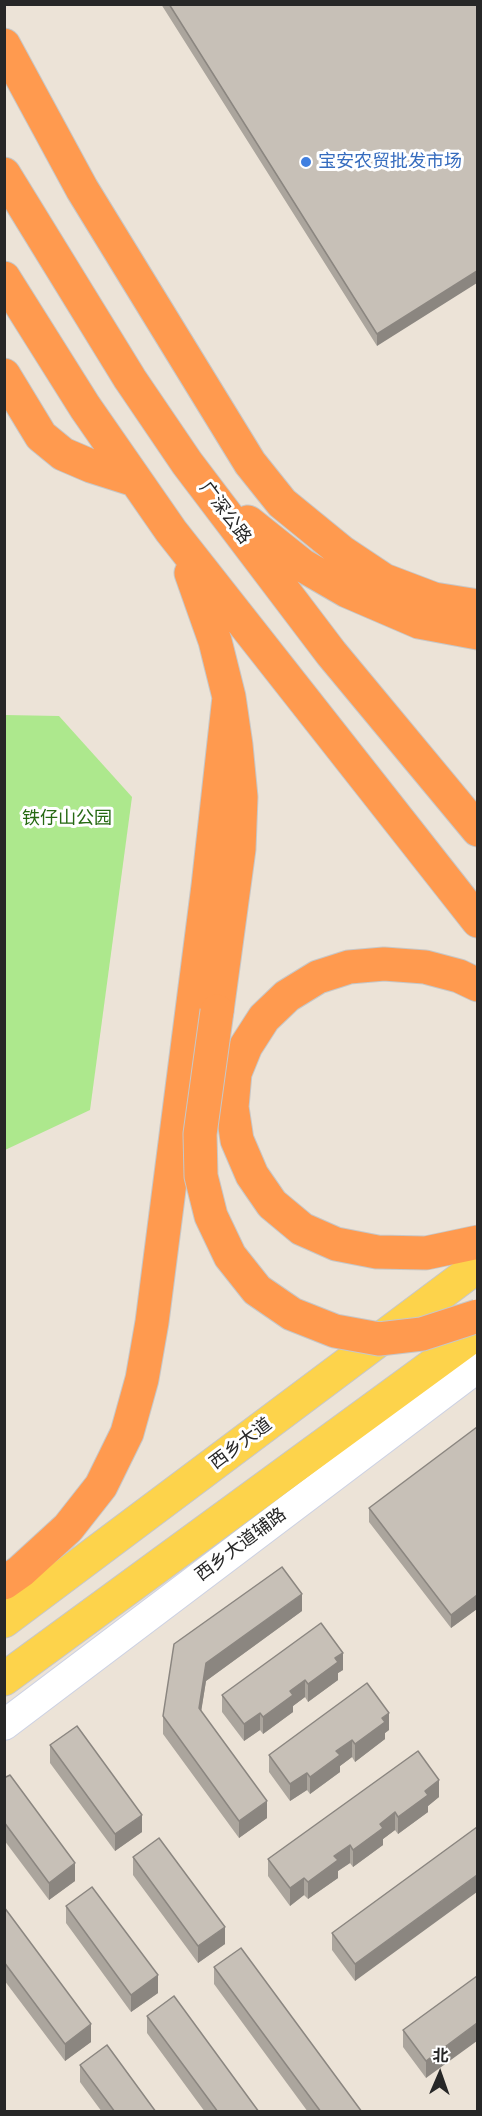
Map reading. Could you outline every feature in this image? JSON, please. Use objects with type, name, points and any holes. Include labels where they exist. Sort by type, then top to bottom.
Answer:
[{"type":"highway","points":[[4,45],[82,189],[250,463],[282,503],[342,552],[384,580],[434,599],[477,606]]},
{"type":"highway","name":"广深公路","points":[[4,174],[123,369],[187,463],[332,653],[477,830]]},
{"type":"highway","points":[[4,278],[85,407],[171,531],[477,921]]},
{"type":"highway","points":[[4,375],[41,436],[63,454],[135,480]]},
{"type":"highway","points":[[187,463],[255,529],[302,565],[347,591],[419,622],[477,633]]},
{"type":"highway","points":[[171,531],[196,584],[215,641],[229,698],[241,797],[239,849],[200,1134],[201,1176],[211,1216],[230,1256],[257,1290],[292,1314],[335,1331],[379,1339],[422,1334],[477,1316]]},
{"type":"highway","points":[[10,1605],[21,1571],[68,1528],[101,1486],[127,1433],[142,1379],[152,1322],[208,886],[229,698]]},
{"type":"highway","points":[[477,985],[459,976],[425,967],[384,964],[349,967],[318,977],[287,996],[264,1018],[246,1046],[235,1073],[232,1107],[237,1140],[252,1175],[272,1204],[302,1229],[336,1244],[377,1252],[426,1252],[477,1242]]},
{"type":"main road","name":"西乡大道","points":[[10,1605],[477,1266]]},
{"type":"main road","points":[[4,1679],[477,1332]]},
{"type":"street","name":"西乡大道辅路","points":[[4,1725],[477,1367]]},
{"type":"green space","name":"铁仔山公园","points":[[5,715],[59,716],[132,797],[90,1110],[5,1150]]},
{"type":"building","points":[[169,4],[477,4],[477,271],[377,334]]},
{"type":"building","points":[[477,1427],[477,1595],[451,1615],[369,1508]]},
{"type":"building","points":[[282,1567],[302,1594],[206,1663],[199,1708],[267,1801],[239,1821],[163,1716],[174,1644]]},
{"type":"building","points":[[321,1623],[343,1653],[335,1658],[338,1662],[308,1684],[305,1680],[290,1691],[293,1695],[263,1717],[260,1713],[244,1724],[222,1695]]},
{"type":"building","points":[[367,1683],[389,1713],[382,1718],[385,1722],[355,1744],[352,1740],[336,1751],[340,1755],[310,1777],[307,1773],[290,1784],[269,1755]]},
{"type":"building","points":[[77,1726],[142,1815],[115,1834],[50,1745]]},
{"type":"building","points":[[418,1751],[439,1780],[425,1791],[428,1795],[398,1817],[395,1812],[380,1824],[383,1828],[353,1850],[350,1845],[334,1856],[338,1860],[308,1882],[304,1878],[290,1888],[268,1859]]},
{"type":"building","points":[[10,1775],[75,1863],[49,1883],[4,1822],[4,1778]]},
{"type":"building","points":[[477,1827],[477,1875],[355,1964],[332,1933]]},
{"type":"building","points":[[159,1838],[225,1927],[198,1946],[133,1857]]},
{"type":"building","points":[[92,1887],[158,1975],[131,1995],[66,1906]]},
{"type":"building","points":[[4,1907],[91,2024],[65,2044],[4,1962]]},
{"type":"building","points":[[241,1948],[362,2112],[321,2112],[214,1967]]},
{"type":"building","points":[[477,1976],[477,2023],[426,2061],[403,2030]]},
{"type":"building","points":[[174,1996],[259,2112],[218,2112],[147,2016]]},
{"type":"building","points":[[107,2045],[156,2112],[115,2112],[80,2065]]},
{"type":"place","name":"宝安农贸批发市场","points":[[306,162]]}]
